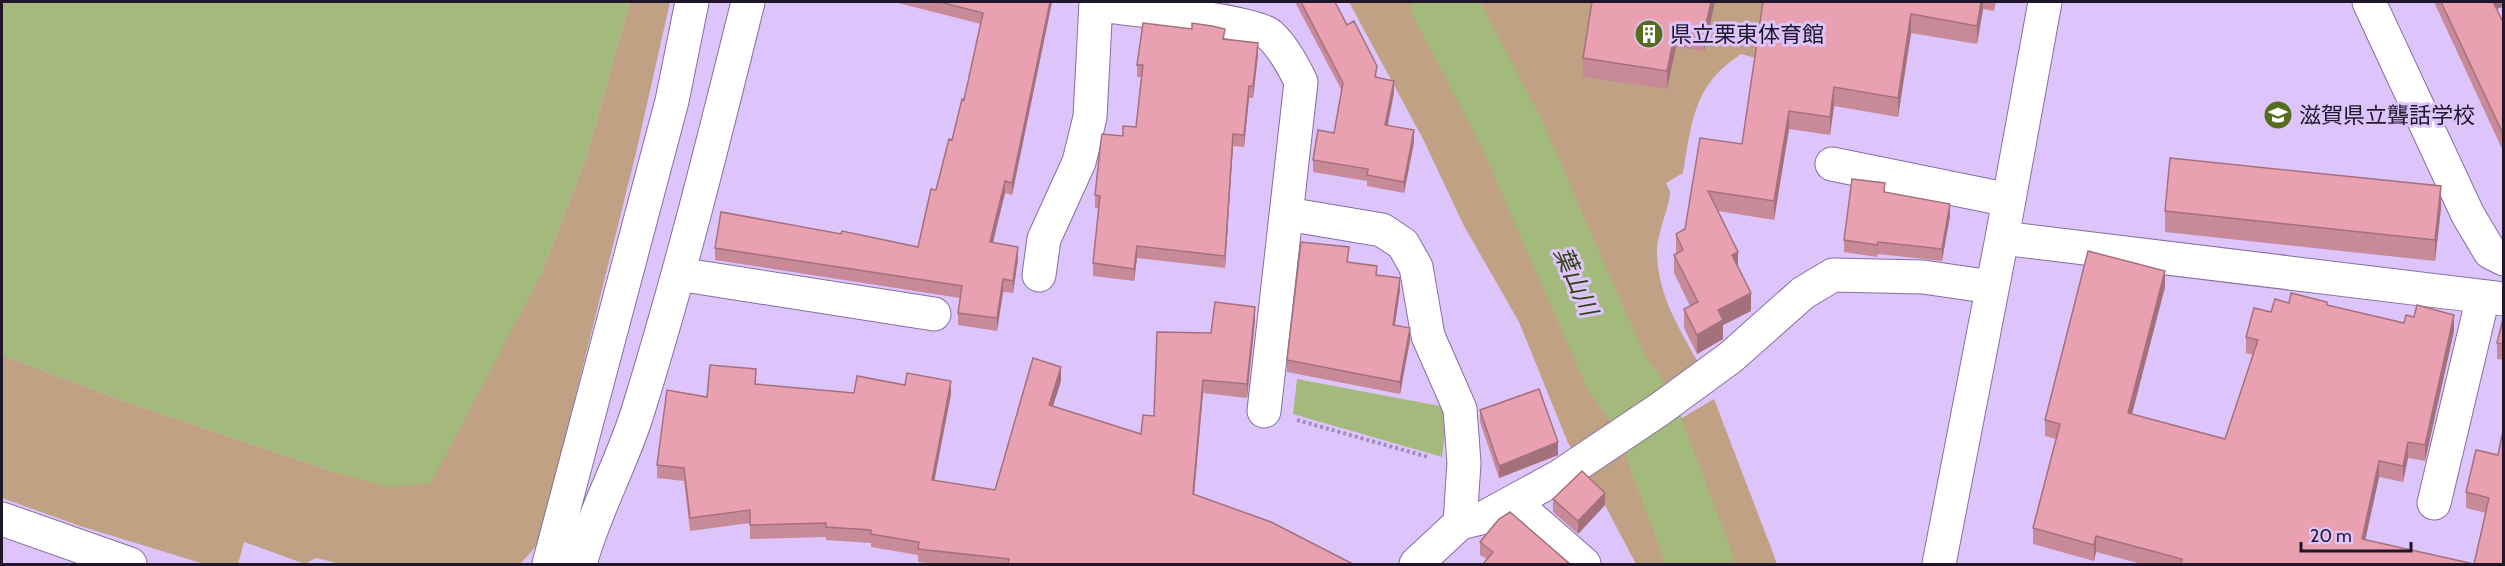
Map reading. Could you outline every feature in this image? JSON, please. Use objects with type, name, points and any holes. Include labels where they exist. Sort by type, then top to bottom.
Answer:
[{"type":"street","points":[[549,564],[672,101],[692,2]]},
{"type":"street","points":[[580,564],[626,449],[678,274],[748,2]]},
{"type":"street","points":[[1939,564],[2045,2]]},
{"type":"street","points":[[2369,2],[2468,215],[2490,252],[2504,260]]},
{"type":"street","points":[[1039,275],[1044,239],[1079,162],[1090,117],[1096,3],[1240,24],[1269,33],[1290,59],[1301,82],[1264,411]]},
{"type":"street","points":[[1832,164],[2009,200]]},
{"type":"street","points":[[1287,214],[1383,230],[1403,244],[1416,267],[1428,336],[1460,409],[1463,467],[1460,523]]},
{"type":"street","points":[[2002,238],[2493,298],[2434,503]]},
{"type":"street","points":[[678,274],[934,314]]},
{"type":"street","points":[[1416,564],[1460,523],[1485,517],[1560,476],[1660,410],[1731,357],[1803,293],[1833,275],[1923,277],[1992,287]]},
{"type":"street","points":[[1513,502],[1584,564]]},
{"type":"street","points":[[2,519],[130,564]]},
{"type":"path","points":[[1264,411],[1463,467]]},
{"type":"shaded area","points":[[2,2],[630,2],[586,159],[541,275],[431,483],[387,487],[337,473],[129,403],[2,355]]},
{"type":"shaded area","points":[[630,2],[670,2],[636,153],[539,543],[520,564],[341,564],[316,558],[305,564],[244,542],[238,564],[204,564],[80,526],[2,498],[2,355],[129,403],[337,473],[541,275],[586,159]]},
{"type":"shaded area","points":[[1349,2],[1412,2],[1523,225],[1554,276],[1623,422],[1630,455],[1648,477],[1682,564],[1636,564],[1587,471],[1568,443],[1519,322],[1464,226],[1423,139]]},
{"type":"shaded area","points":[[1466,2],[1861,2],[1792,68],[1741,54],[1713,78],[1704,92],[1693,121],[1683,173],[1666,183],[1670,197],[1657,251],[1661,282],[1670,310],[1699,364],[1660,397],[1640,379],[1592,276],[1567,205]]},
{"type":"shaded area","points":[[1297,379],[1440,406],[1443,409],[1445,432],[1442,457],[1293,414]]},
{"type":"shaded area","points":[[1714,399],[1777,564],[1719,564],[1673,446],[1675,438],[1670,425]]},
{"type":"building","points":[[940,2],[1050,2],[1012,183],[1005,181],[990,242],[1018,247],[1013,281],[1003,279],[997,318],[958,313],[962,286],[715,248],[721,212],[841,234],[842,231],[918,247],[931,189],[936,190],[949,139],[952,140],[962,99],[964,100],[983,13]]},
{"type":"building","points":[[1301,2],[1335,2],[1347,25],[1354,21],[1377,66],[1375,77],[1394,81],[1385,125],[1414,130],[1404,182],[1367,175],[1368,169],[1313,160],[1318,130],[1334,133],[1343,83]]},
{"type":"building","points":[[1592,2],[1711,2],[1704,33],[1676,28],[1667,71],[1583,58]]},
{"type":"building","points":[[1763,2],[1981,2],[1977,26],[1911,14],[1898,98],[1834,87],[1830,117],[1789,111],[1774,201],[1708,191],[1738,252],[1732,255],[1751,293],[1718,310],[1723,320],[1697,335],[1684,309],[1698,302],[1674,255],[1683,250],[1676,234],[1685,229],[1700,138],[1742,144]]},
{"type":"building","points":[[2441,2],[2493,2],[2504,24],[2504,136]]},
{"type":"building","points":[[1143,23],[1192,29],[1192,23],[1212,26],[1225,29],[1223,39],[1258,43],[1253,86],[1249,86],[1244,135],[1233,134],[1225,256],[1137,246],[1134,269],[1093,263],[1100,196],[1095,195],[1102,134],[1123,136],[1123,126],[1136,127],[1143,65],[1137,65]]},
{"type":"building","points":[[2170,158],[2441,186],[2435,240],[2165,211]]},
{"type":"building","points":[[1852,179],[1885,183],[1884,192],[1950,204],[1942,249],[1878,242],[1877,245],[1844,240]]},
{"type":"building","points":[[1301,242],[1349,247],[1347,262],[1377,266],[1376,275],[1400,278],[1393,325],[1410,328],[1400,382],[1287,360]]},
{"type":"building","points":[[2088,251],[2165,271],[2128,413],[2225,439],[2258,340],[2246,337],[2254,308],[2271,312],[2275,299],[2289,303],[2291,293],[2327,302],[2327,305],[2404,323],[2406,315],[2414,317],[2417,305],[2454,315],[2425,445],[2408,442],[2403,466],[2379,461],[2362,539],[2474,564],[2181,564],[2182,559],[2096,536],[2094,545],[2033,528],[2060,424],[2045,420]]},
{"type":"building","points":[[1215,302],[1255,307],[1247,384],[1203,380],[1193,494],[1271,522],[1350,564],[1008,564],[1009,559],[918,549],[919,542],[871,534],[871,530],[826,527],[826,523],[750,525],[750,510],[690,518],[684,468],[657,465],[667,390],[707,397],[710,365],[756,369],[755,384],[854,393],[857,376],[905,385],[907,373],[951,381],[932,480],[995,490],[1033,358],[1061,367],[1049,405],[1141,434],[1143,415],[1154,416],[1157,332],[1211,333]]},
{"type":"building","points":[[2504,315],[2504,344],[2497,343]]},
{"type":"building","points":[[1539,389],[1558,442],[1499,466],[1480,410]]},
{"type":"building","points":[[2504,426],[2504,564],[2474,564],[2489,498],[2466,492],[2476,450],[2498,455]]},
{"type":"building","points":[[1582,471],[1605,493],[1578,521],[1553,499]]},
{"type":"building","points":[[1510,512],[1570,564],[1483,564],[1493,552],[1480,542],[1499,519]]},
{"type":"waterway","name":"葉山川","points":[[1443,2],[1511,132],[1616,372],[1643,409],[1701,564]]},
{"type":"place","name":"県立栗東体育館","points":[[1649,34]]},
{"type":"place","name":"滋賀県立聾話学校","points":[[2278,115]]}]
